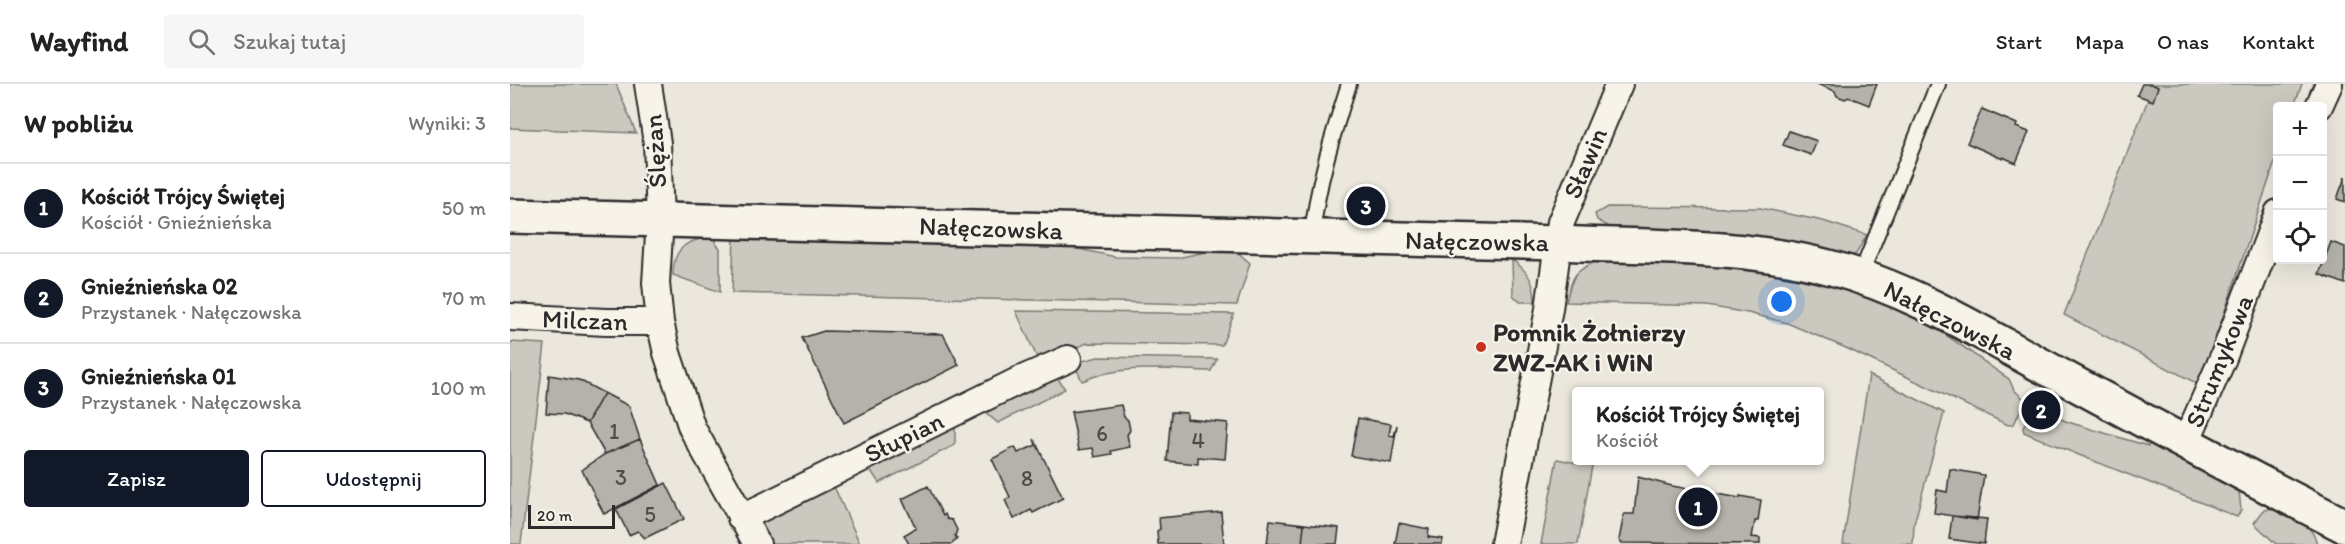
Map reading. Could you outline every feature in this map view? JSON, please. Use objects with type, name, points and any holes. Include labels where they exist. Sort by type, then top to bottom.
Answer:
[{"type":"main road","name":"Nałęczowska","points":[[510,216],[1558,243],[1746,253],[1818,264],[1860,276],[1937,309],[2345,526]]},
{"type":"street","name":"Ślężan","points":[[648,84],[657,143],[660,219]]},
{"type":"street","name":"Sławin","points":[[1504,544],[1549,309],[1562,216],[1619,84]]},
{"type":"street","points":[[2321,102],[2329,84]]},
{"type":"street","points":[[660,219],[656,283],[660,322],[668,353],[692,428],[757,544]]},
{"type":"street","name":"Strumykowa","points":[[2186,442],[2226,349],[2273,224]]},
{"type":"street","name":"Milczan","points":[[510,317],[660,322]]},
{"type":"street","name":"Słupian","points":[[741,518],[998,390],[1068,359]]},
{"type":"lane","points":[[1312,237],[1315,208],[1327,158],[1349,84]]},
{"type":"lane","points":[[1860,276],[1938,84]]},
{"type":"shaded area","points":[[510,84],[616,84],[636,133],[510,128]]},
{"type":"shaded area","points":[[2154,84],[2302,84],[2295,102],[2273,102],[2273,168],[2200,385],[2064,315]]},
{"type":"shaded area","points":[[1607,207],[1760,208],[1823,221],[1867,235],[1856,254],[1848,257],[1613,229],[1597,220],[1595,214]]},
{"type":"shaded area","points":[[716,236],[716,244],[720,248],[720,292],[673,275],[676,257],[684,246]]},
{"type":"shaded area","points":[[734,236],[1065,246],[1116,257],[1177,258],[1215,250],[1236,251],[1250,263],[1237,305],[732,293]]},
{"type":"shaded area","points":[[1512,260],[1530,278],[1535,302],[1520,302],[1513,295]]},
{"type":"shaded area","points":[[1600,260],[1724,265],[1806,277],[1846,288],[1885,302],[1922,320],[2009,379],[2014,390],[2025,400],[2014,424],[2008,425],[1846,348],[1787,323],[1707,306],[1566,302],[1570,286],[1579,271]]},
{"type":"shaded area","points":[[1016,311],[1234,314],[1222,345],[1087,343],[1040,364]]},
{"type":"shaded area","points":[[510,342],[545,344],[521,544],[510,544]]},
{"type":"shaded area","points":[[1098,357],[1217,359],[1211,371],[1129,370],[1097,375],[1082,381],[1077,370],[1078,362]]},
{"type":"shaded area","points":[[1054,373],[1065,389],[998,423],[986,413],[990,403]]},
{"type":"shaded area","points":[[1869,375],[1944,413],[1914,524],[1913,544],[1843,544]]},
{"type":"shaded area","points":[[2030,412],[2047,421],[2050,414],[2068,422],[2148,446],[2152,439],[2220,477],[2239,491],[2241,510],[2237,517],[2024,432],[2023,428]]},
{"type":"shaded area","points":[[949,423],[955,428],[955,445],[879,483],[866,463]]},
{"type":"shaded area","points":[[1557,459],[1572,462],[1572,465],[1592,466],[1578,544],[1541,544]]},
{"type":"shaded area","points":[[832,482],[860,544],[768,544],[759,522]]},
{"type":"shaded area","points":[[2273,507],[2294,516],[2306,525],[2311,530],[2317,544],[2276,544],[2254,523],[2263,511]]},
{"type":"building","points":[[1817,84],[1877,84],[1869,105],[1849,97],[1845,99],[1837,96],[1835,91]]},
{"type":"building","points":[[2142,84],[2158,87],[2153,101],[2137,95]]},
{"type":"building","points":[[1982,109],[2017,124],[2016,127],[2029,132],[2016,163],[1967,143]]},
{"type":"building","points":[[1789,131],[1817,141],[1811,155],[1783,145]]},
{"type":"building","points":[[2345,177],[2345,202],[2337,199]]},
{"type":"building","points":[[2331,242],[2345,247],[2345,284],[2319,274],[2323,264],[2327,264],[2327,253]]},
{"type":"building","points":[[824,331],[943,334],[959,365],[844,423],[802,338]]},
{"type":"building","points":[[549,375],[579,380],[604,393],[587,423],[564,414],[546,413]]},
{"type":"building","points":[[604,393],[629,406],[640,439],[605,454],[587,423]]},
{"type":"building","points":[[1121,405],[1124,417],[1128,420],[1130,430],[1127,435],[1130,447],[1095,457],[1093,448],[1079,450],[1071,412]]},
{"type":"building","points":[[1171,412],[1187,413],[1187,419],[1228,423],[1225,459],[1198,457],[1198,464],[1167,461]]},
{"type":"building","points":[[1358,418],[1391,424],[1389,435],[1394,436],[1397,425],[1391,463],[1351,456]]},
{"type":"building","points":[[640,439],[660,485],[604,514],[582,470],[605,454]]},
{"type":"building","points":[[1034,439],[1063,498],[1033,513],[1031,510],[1014,519],[1005,500],[1010,497],[992,459],[1015,447],[1018,453],[1036,445]]},
{"type":"building","points":[[1950,469],[1984,475],[1977,520],[1934,513],[1937,490],[1947,492]]},
{"type":"building","points":[[1638,477],[1672,486],[1761,500],[1758,521],[1755,521],[1752,537],[1760,538],[1760,544],[1621,543],[1619,540],[1624,514],[1634,514]]},
{"type":"building","points":[[666,483],[684,519],[645,538],[638,531],[629,535],[616,509]]},
{"type":"building","points":[[928,486],[943,516],[945,514],[947,519],[952,520],[957,530],[955,536],[957,539],[952,544],[909,544],[904,535],[916,528],[902,499]]},
{"type":"building","points":[[1221,512],[1224,544],[1158,544],[1159,518]]},
{"type":"building","points":[[1952,516],[1987,519],[1984,544],[1949,539]]},
{"type":"building","points":[[1270,520],[1304,524],[1302,544],[1267,544]]},
{"type":"building","points":[[1399,523],[1429,529],[1428,537],[1443,539],[1442,544],[1395,544]]},
{"type":"building","points":[[1304,524],[1339,528],[1337,544],[1302,544]]},
{"type":"place","name":"Gnieźnieńska 01","points":[[1366,206]]},
{"type":"place","name":"Pomnik Żołnierzy ZWZ-AK i WiN","points":[[1481,347]]},
{"type":"place","name":"Gnieźnieńska 02","points":[[2041,410]]},
{"type":"place","name":"Kościół Trójcy Świętej","points":[[1698,507]]}]
